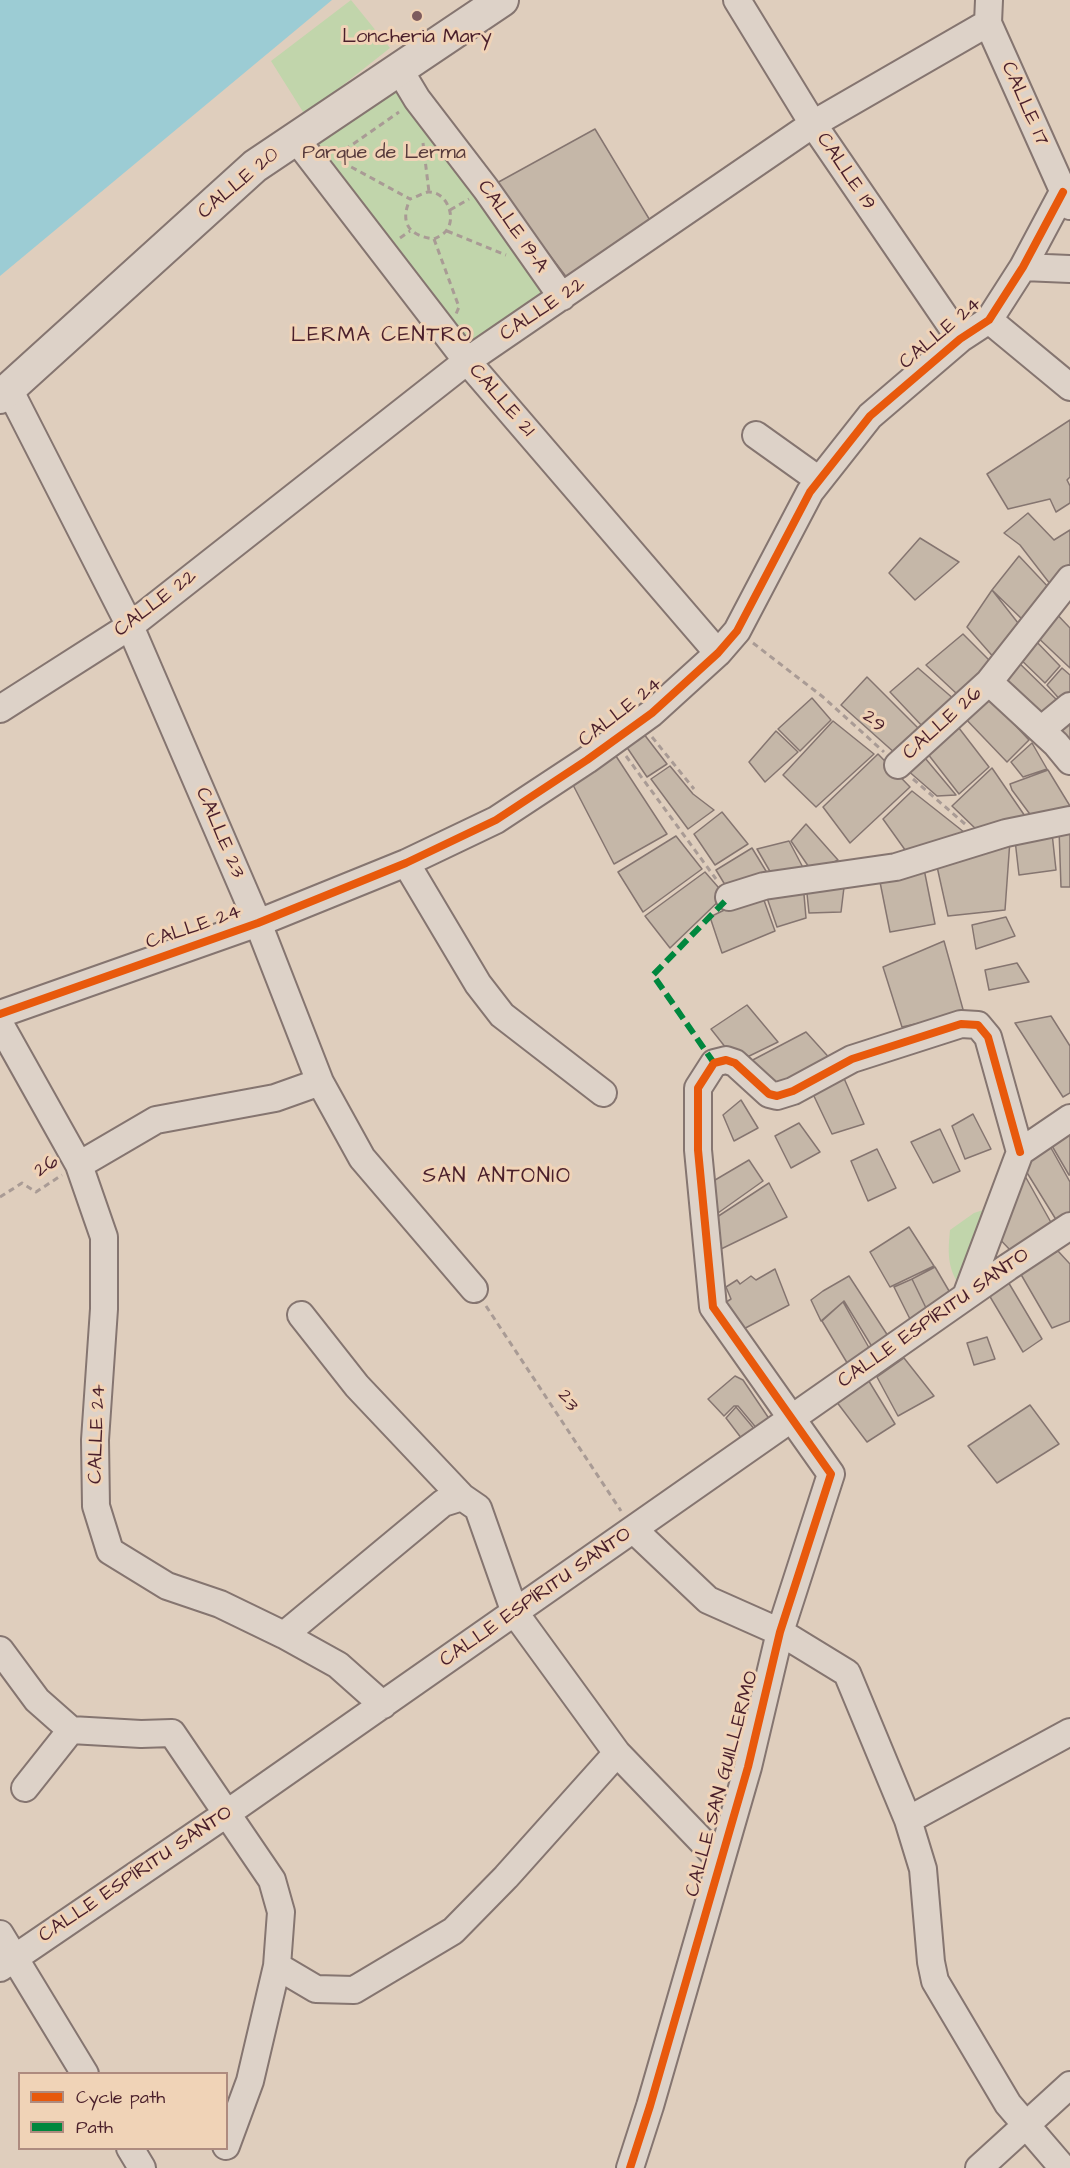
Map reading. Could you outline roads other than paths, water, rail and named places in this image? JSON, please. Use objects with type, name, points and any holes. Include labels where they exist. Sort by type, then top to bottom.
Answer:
[{"type":"main road","name":"CALLE 20","points":[[4,393],[255,166],[501,0]]},
{"type":"street","name":"CALLE 19","points":[[737,0],[813,124],[960,339]]},
{"type":"street","name":"CALLE 22","points":[[0,709],[130,626],[467,361],[813,124],[988,11]]},
{"type":"street","name":"CALLE 17","points":[[988,11],[1067,199]]},
{"type":"street","name":"CALLE 19-A","points":[[399,69],[417,99],[486,189],[562,297]]},
{"type":"street","name":"CALLE 21","points":[[296,138],[467,361],[718,653]]},
{"type":"street","name":"CALLE 24","points":[[0,1014],[258,923],[406,863],[496,820],[652,713],[718,653],[737,631],[810,492],[870,416],[960,339],[989,320],[1067,199]]},
{"type":"street","points":[[1023,267],[1070,269]]},
{"type":"street","points":[[989,320],[1070,387]]},
{"type":"street","name":"CALLE 23","points":[[4,393],[130,626],[258,923],[320,1082],[362,1158],[474,1289]]},
{"type":"street","points":[[756,435],[819,480]]},
{"type":"street","name":"CALLE 26","points":[[898,765],[989,682],[1070,579]]},
{"type":"street","name":"CALLE 26","points":[[989,682],[1056,744],[1070,761]]},
{"type":"street","points":[[1041,730],[1070,706]]},
{"type":"street","points":[[729,897],[764,886],[896,867],[1006,833],[1070,820]]},
{"type":"street","points":[[406,863],[478,984],[502,1015],[603,1093]]},
{"type":"street","name":"CALLE 24","points":[[0,1024],[79,1165],[104,1237],[104,1309],[95,1440],[96,1506],[110,1551],[167,1586],[220,1604],[284,1635],[338,1665],[383,1705]]},
{"type":"street","points":[[794,1418],[713,1307],[698,1150],[698,1088],[714,1063],[726,1060],[735,1063],[769,1094],[777,1096],[794,1091],[852,1059],[961,1024],[978,1025],[988,1037],[1020,1152]]},
{"type":"street","points":[[79,1165],[156,1120],[275,1098],[320,1082]]},
{"type":"street","points":[[966,1296],[1020,1152],[1070,1118]]},
{"type":"street","name":"CALLE ESPÍRITU SANTO","points":[[7,1962],[383,1705],[966,1296],[1068,1230]]},
{"type":"street","points":[[301,1315],[357,1386],[462,1497],[478,1509],[515,1613],[617,1754],[720,1860]]},
{"type":"street","name":"CALLE SAN GUILLERMO","points":[[630,2168],[748,1767],[780,1632],[831,1474],[794,1418]]},
{"type":"street","points":[[284,1635],[443,1503],[462,1497]]},
{"type":"street","points":[[634,1530],[708,1600],[780,1632],[847,1673],[908,1820],[923,1869],[931,1962],[935,1981],[1008,2104],[1063,2168]]},
{"type":"street","points":[[0,1650],[37,1700],[71,1730],[141,1734],[172,1733],[272,1880],[281,1912],[278,1966],[250,2081],[228,2142]]},
{"type":"street","points":[[25,1788],[71,1730]]},
{"type":"street","points":[[908,1820],[1070,1732]]},
{"type":"street","points":[[278,1966],[316,1989],[354,1990],[453,1931],[617,1754]]},
{"type":"street","points":[[0,1934],[7,1962],[84,2072]]},
{"type":"street","points":[[979,2168],[1070,2085]]},
{"type":"street","points":[[131,2150],[142,2168]]},
{"type":"street","points":[[219,2168],[225,2150]]},
{"type":"water","points":[[0,0],[332,0],[0,276]]},
{"type":"place","name":"Loncheria Mary","points":[[417,16]]},
{"type":"district","name":"LERMA CENTRO","points":[[382,337]]},
{"type":"district","name":"SAN ANTONIO","points":[[497,1178]]},
{"type":"park label","name":"Parque de Lerma","points":[[384,154]]}]
